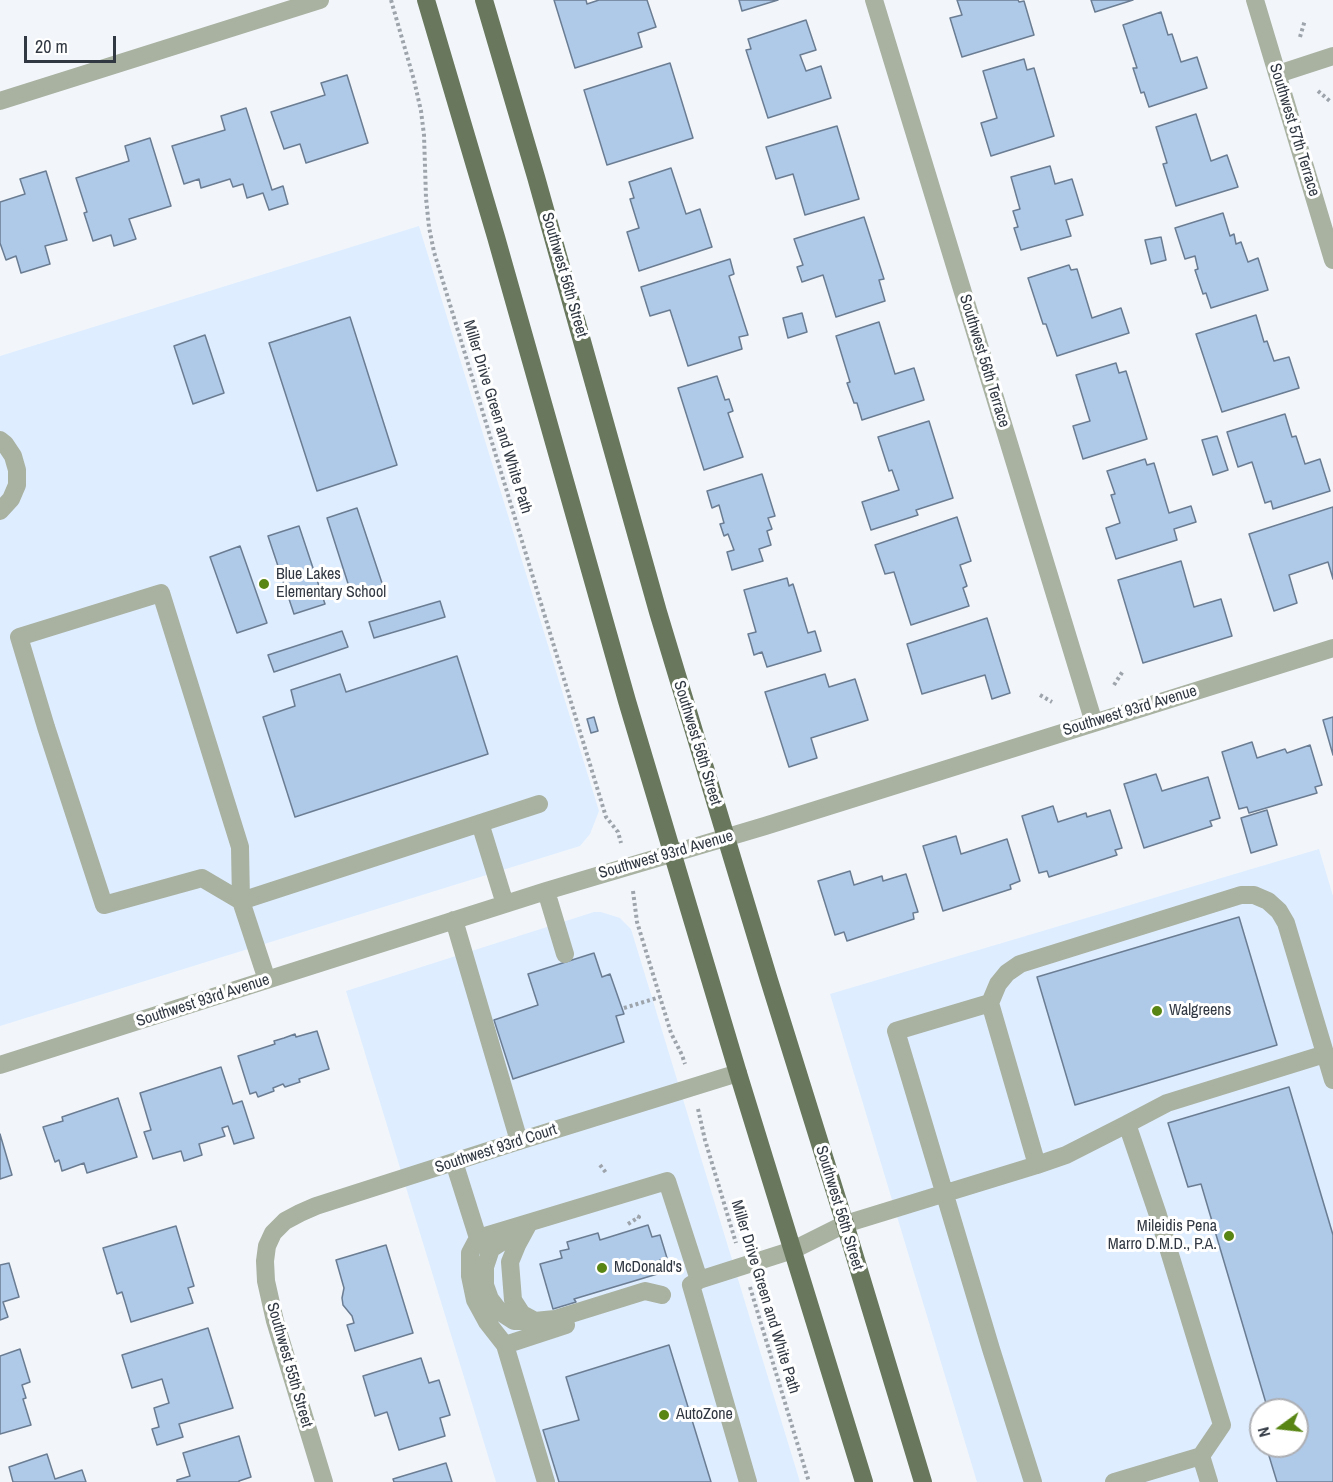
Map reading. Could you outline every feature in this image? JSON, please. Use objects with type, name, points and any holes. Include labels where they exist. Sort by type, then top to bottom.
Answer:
[{"type":"main road","points":[[426,0],[493,226],[627,702],[864,1482]]},
{"type":"main road","name":"Southwest 56th Street","points":[[484,0],[537,177],[658,612],[923,1482]]},
{"type":"street","points":[[0,101],[320,0]]},
{"type":"street","name":"Southwest 56th Terrace","points":[[874,0],[1095,723]]},
{"type":"street","name":"Southwest 57th Terrace","points":[[1255,0],[1333,260]]},
{"type":"street","points":[[1278,74],[1333,56]]},
{"type":"street","points":[[0,440],[14,456],[17,470],[16,485],[11,499],[0,511]]},
{"type":"street","points":[[267,980],[242,901],[240,847],[161,593],[19,637],[104,905],[202,878],[242,901],[539,804]]},
{"type":"street","name":"Southwest 93rd Avenue","points":[[0,1065],[546,891],[765,826],[1333,648]]},
{"type":"street","points":[[480,823],[505,904]]},
{"type":"street","points":[[546,891],[565,954]]},
{"type":"street","points":[[1037,1165],[990,1003],[998,984],[1007,973],[1020,964],[1240,895],[1254,896],[1268,901],[1280,911],[1286,924],[1333,1080]]},
{"type":"street","points":[[454,920],[519,1141]]},
{"type":"street","points":[[990,1003],[896,1031],[1033,1482]]},
{"type":"street","points":[[505,1345],[793,1250],[845,1224],[1066,1155],[1167,1103],[1325,1054]]},
{"type":"street","name":"Southwest 93rd Court","points":[[267,1246],[273,1233],[285,1221],[300,1212],[738,1073]]},
{"type":"street","points":[[1114,1482],[1200,1456],[1222,1425],[1158,1215],[1127,1124]]},
{"type":"street","points":[[454,1162],[478,1238]]},
{"type":"street","points":[[546,1482],[505,1345],[487,1322],[475,1300],[470,1276],[470,1253],[478,1238],[667,1181],[748,1482]]},
{"type":"street","points":[[529,1223],[510,1262],[510,1283],[513,1300],[522,1314],[535,1321]]},
{"type":"street","points":[[529,1223],[491,1249],[485,1267],[485,1285],[490,1299],[500,1312],[514,1321],[555,1319],[645,1290],[662,1294]]},
{"type":"street","name":"Southwest 55th Street","points":[[267,1246],[266,1281],[274,1321],[324,1482]]},
{"type":"street","points":[[1200,1456],[1209,1482]]},
{"type":"path","name":"Miller Drive Green and White Path","points":[[391,0],[422,111],[426,198],[434,252],[606,817],[618,832]]},
{"type":"path","points":[[1300,38],[1305,20]]},
{"type":"path","points":[[1318,92],[1331,102]]},
{"type":"path","points":[[1114,685],[1123,671]]},
{"type":"path","points":[[1040,695],[1052,702]]},
{"type":"path","points":[[634,898],[637,922],[671,1033],[682,1055]]},
{"type":"path","points":[[624,1008],[660,997]]},
{"type":"path","name":"Miller Drive Green and White Path","points":[[700,1118],[809,1482]]},
{"type":"shaded area","name":"Blue Lakes Elementary School","points":[[419,226],[599,811],[590,834],[580,846],[0,1026],[0,356]]},
{"type":"shaded area","points":[[1319,849],[1333,896],[1333,1482],[977,1482],[830,994]]},
{"type":"shaded area","points":[[594,912],[620,918],[631,929],[800,1482],[496,1482],[346,991]]},
{"type":"building","points":[[554,0],[586,0],[587,4],[599,0],[647,0],[656,27],[638,33],[642,47],[575,68]]},
{"type":"building","points":[[739,0],[778,0],[742,11]]},
{"type":"building","points":[[957,0],[1024,1],[1034,35],[962,57],[950,18],[962,15]]},
{"type":"building","points":[[1091,0],[1133,0],[1095,12]]},
{"type":"building","points":[[1161,12],[1168,35],[1172,34],[1181,62],[1197,57],[1207,88],[1149,107],[1144,92],[1141,93],[1133,68],[1137,68],[1123,25]]},
{"type":"building","points":[[806,20],[816,50],[800,55],[806,71],[821,66],[831,98],[768,118],[746,50],[751,49],[748,39]]},
{"type":"building","points":[[1024,59],[1027,70],[1034,68],[1054,136],[991,156],[981,123],[997,118],[983,71]]},
{"type":"building","points":[[670,63],[693,138],[607,165],[584,90]]},
{"type":"building","points":[[347,75],[368,143],[306,163],[300,144],[284,149],[271,112],[325,95],[321,83]]},
{"type":"building","points":[[246,108],[272,190],[283,186],[288,204],[269,210],[263,193],[247,198],[243,184],[233,187],[230,179],[201,188],[199,179],[184,184],[172,146],[225,130],[221,116]]},
{"type":"building","points":[[1196,114],[1211,161],[1227,155],[1238,187],[1176,206],[1163,164],[1167,163],[1156,127]]},
{"type":"building","points":[[837,126],[859,199],[805,215],[793,174],[776,179],[766,147]]},
{"type":"building","points":[[150,138],[171,206],[129,219],[136,239],[114,246],[111,235],[93,241],[76,178],[129,161],[125,146]]},
{"type":"building","points":[[1050,166],[1055,184],[1072,179],[1083,215],[1066,220],[1071,236],[1021,250],[1014,228],[1018,227],[1013,211],[1020,209],[1011,177]]},
{"type":"building","points":[[671,168],[686,214],[700,209],[712,247],[639,271],[627,232],[639,228],[630,199],[634,198],[629,182]]},
{"type":"building","points":[[46,171],[67,240],[45,246],[50,264],[21,273],[16,256],[6,260],[0,243],[0,202],[25,194],[20,179]]},
{"type":"building","points":[[1223,213],[1230,236],[1234,234],[1236,244],[1241,242],[1248,262],[1258,258],[1268,290],[1211,308],[1206,293],[1203,294],[1195,270],[1198,269],[1195,256],[1185,259],[1175,228]]},
{"type":"building","points":[[864,217],[884,279],[879,280],[885,301],[836,317],[823,275],[802,282],[797,267],[803,265],[794,239]]},
{"type":"building","points":[[1161,237],[1166,260],[1151,264],[1145,240]]},
{"type":"building","points":[[730,259],[734,274],[729,276],[748,335],[739,337],[742,349],[688,366],[670,310],[650,316],[641,287]]},
{"type":"building","points":[[1069,265],[1071,270],[1077,269],[1092,318],[1121,308],[1129,333],[1057,356],[1046,324],[1043,324],[1028,278]]},
{"type":"building","points":[[802,313],[807,332],[788,338],[783,318]]},
{"type":"building","points":[[1256,315],[1264,342],[1267,341],[1274,361],[1289,357],[1299,388],[1222,412],[1196,334]]},
{"type":"building","points":[[350,317],[397,465],[317,491],[269,343]]},
{"type":"building","points":[[879,322],[895,374],[914,368],[924,400],[862,420],[847,383],[850,382],[836,336]]},
{"type":"building","points":[[205,335],[224,393],[193,404],[174,346]]},
{"type":"building","points":[[1116,363],[1119,373],[1126,371],[1147,439],[1083,459],[1073,426],[1090,421],[1076,375]]},
{"type":"building","points":[[717,376],[725,400],[729,399],[733,411],[728,413],[743,457],[704,470],[678,388]]},
{"type":"building","points":[[1285,414],[1292,437],[1296,436],[1305,464],[1320,459],[1330,491],[1273,509],[1271,501],[1265,503],[1252,462],[1238,467],[1227,432]]},
{"type":"building","points":[[929,421],[953,498],[916,510],[918,515],[871,530],[862,502],[899,490],[892,470],[889,471],[878,437]]},
{"type":"building","points":[[1217,436],[1228,470],[1213,475],[1202,440]]},
{"type":"building","points":[[1145,459],[1147,465],[1154,463],[1169,513],[1191,506],[1196,522],[1174,529],[1177,540],[1116,559],[1106,528],[1120,523],[1111,495],[1115,494],[1107,471]]},
{"type":"building","points":[[762,474],[775,516],[768,518],[772,529],[767,531],[771,545],[759,549],[763,561],[732,570],[727,552],[734,550],[728,534],[724,536],[720,524],[724,523],[719,505],[712,508],[707,491]]},
{"type":"building","points":[[1333,507],[1333,579],[1328,562],[1289,575],[1297,603],[1274,611],[1249,534]]},
{"type":"building","points":[[357,508],[383,586],[352,596],[327,518]]},
{"type":"building","points":[[957,517],[971,561],[960,565],[967,586],[963,588],[969,606],[911,625],[894,572],[885,574],[875,545]]},
{"type":"building","points":[[299,526],[325,604],[294,614],[268,536]]},
{"type":"building","points":[[240,546],[267,623],[237,633],[210,557]]},
{"type":"building","points":[[1181,561],[1194,607],[1221,599],[1232,636],[1143,663],[1118,580]]},
{"type":"building","points":[[787,578],[789,586],[793,584],[808,633],[815,631],[821,651],[767,667],[762,652],[754,655],[748,634],[756,632],[744,590]]},
{"type":"building","points":[[440,601],[445,617],[374,638],[369,622]]},
{"type":"building","points":[[987,618],[1010,693],[992,699],[985,675],[922,694],[907,644]]},
{"type":"building","points":[[342,631],[348,647],[274,672],[268,655]]},
{"type":"building","points":[[457,656],[488,754],[295,817],[263,717],[295,706],[291,690],[340,674],[346,692]]},
{"type":"building","points":[[825,674],[829,687],[855,679],[868,720],[811,738],[817,758],[789,767],[765,692]]},
{"type":"building","points":[[594,717],[598,731],[591,733],[587,719]]},
{"type":"building","points":[[1333,717],[1333,755],[1323,720]]},
{"type":"building","points":[[1252,742],[1257,758],[1285,749],[1287,753],[1310,745],[1322,785],[1315,787],[1317,793],[1249,813],[1247,807],[1239,809],[1222,752]]},
{"type":"building","points":[[1156,774],[1162,791],[1208,777],[1220,818],[1210,821],[1212,826],[1144,848],[1124,784]]},
{"type":"building","points":[[1053,806],[1058,822],[1086,813],[1087,817],[1110,810],[1122,848],[1115,850],[1117,855],[1049,877],[1047,871],[1039,873],[1022,816]]},
{"type":"building","points":[[1267,810],[1277,845],[1251,853],[1241,818]]},
{"type":"building","points":[[956,836],[961,854],[1007,839],[1020,881],[1010,885],[1011,889],[943,911],[923,846]]},
{"type":"building","points":[[850,871],[854,885],[882,876],[883,881],[906,874],[918,912],[913,913],[914,919],[847,941],[844,932],[835,935],[818,881]]},
{"type":"building","name":"Walgreens","points":[[1239,917],[1277,1045],[1075,1105],[1037,977]]},
{"type":"building","points":[[594,953],[602,977],[610,974],[624,1014],[616,1016],[624,1042],[513,1079],[494,1020],[538,1005],[528,974]]},
{"type":"building","points":[[317,1031],[329,1069],[299,1079],[300,1082],[285,1087],[283,1084],[273,1088],[274,1091],[258,1097],[256,1092],[250,1094],[238,1056],[275,1044],[274,1041],[295,1034],[296,1037]]},
{"type":"building","points":[[221,1067],[233,1104],[242,1101],[254,1138],[234,1144],[228,1126],[222,1128],[225,1136],[199,1144],[202,1155],[184,1161],[181,1151],[153,1159],[144,1132],[151,1130],[140,1093]]},
{"type":"building","points":[[1289,1087],[1333,1235],[1333,1482],[1277,1482],[1270,1458],[1309,1458],[1309,1398],[1264,1398],[1201,1184],[1188,1187],[1168,1123]]},
{"type":"building","points":[[118,1098],[137,1157],[87,1173],[84,1163],[62,1171],[59,1160],[55,1162],[43,1127],[63,1121],[62,1117]]},
{"type":"building","points":[[0,1134],[12,1175],[0,1179]]},
{"type":"building","name":"McDonald's","points":[[648,1225],[652,1237],[660,1235],[667,1258],[660,1260],[664,1272],[574,1299],[576,1302],[553,1309],[540,1264],[562,1258],[560,1251],[569,1249],[567,1242],[598,1233],[600,1240]]},
{"type":"building","points":[[176,1226],[194,1286],[188,1288],[193,1303],[131,1322],[122,1292],[117,1294],[103,1248]]},
{"type":"building","points":[[386,1245],[413,1333],[355,1351],[347,1325],[354,1323],[352,1316],[343,1305],[344,1288],[336,1260]]},
{"type":"building","points":[[9,1263],[19,1297],[3,1302],[8,1317],[0,1320],[0,1265]]},
{"type":"building","points":[[208,1328],[233,1408],[179,1424],[183,1437],[157,1445],[152,1429],[159,1427],[154,1408],[169,1403],[162,1379],[132,1388],[122,1355]]},
{"type":"building","points":[[669,1345],[711,1482],[559,1482],[543,1430],[579,1420],[566,1377]]},
{"type":"building","points":[[20,1349],[30,1382],[22,1385],[26,1398],[23,1399],[31,1425],[0,1434],[0,1356]]},
{"type":"building","points":[[421,1358],[429,1383],[439,1380],[450,1415],[440,1418],[445,1436],[399,1450],[387,1412],[375,1416],[363,1376]]},
{"type":"building","points":[[239,1436],[251,1477],[239,1482],[177,1482],[177,1480],[190,1476],[183,1453]]},
{"type":"building","points":[[47,1454],[55,1479],[82,1470],[86,1482],[13,1482],[9,1467]]},
{"type":"building","points":[[446,1463],[452,1482],[394,1482],[393,1479]]},
{"type":"place","name":"Blue Lakes Elementary School","points":[[264,584]]},
{"type":"place","name":"Walgreens","points":[[1157,1011]]},
{"type":"place","name":"Mileidis Pena Marro D.M.D., P.A.","points":[[1229,1236]]},
{"type":"place","name":"McDonald's","points":[[602,1268]]},
{"type":"place","name":"AutoZone","points":[[664,1415]]}]
